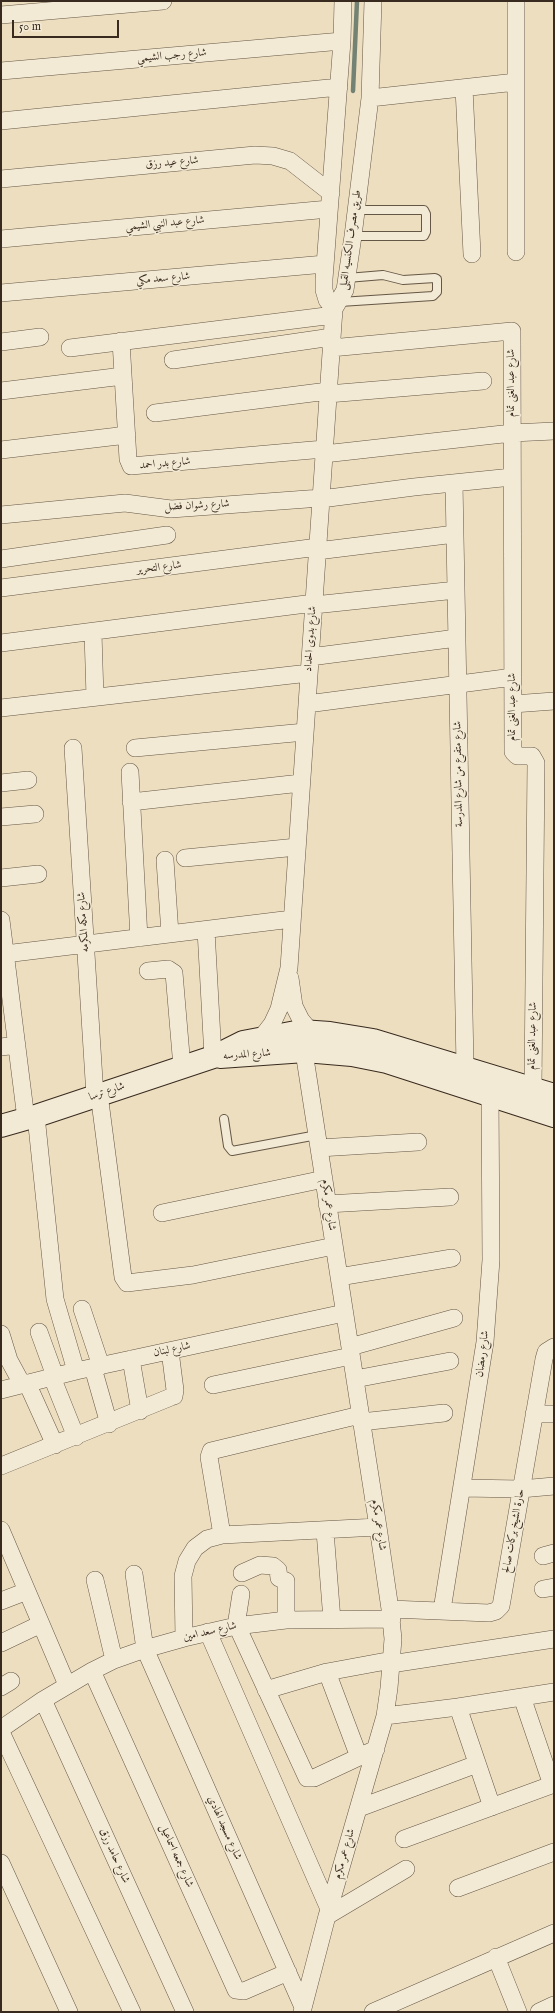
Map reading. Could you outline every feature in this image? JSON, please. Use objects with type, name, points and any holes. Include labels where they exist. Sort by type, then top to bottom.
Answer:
[{"type":"main road","name":"شارع المدرسه","points":[[213,1057],[243,1042],[262,1037],[373,1040],[465,1066],[554,1095]]},
{"type":"main road","name":"شارع المدرسه","points":[[213,1057],[231,1058],[305,1038],[331,1052],[376,1059],[490,1094],[554,1116]]},
{"type":"main road","name":"شارع ترسا","points":[[1,1126],[213,1057]]},
{"type":"street","points":[[1,15],[163,1]]},
{"type":"street","name":"طريق مصرف الكنسيه القبلى","points":[[343,1],[339,87],[324,290],[328,300],[336,309],[345,290],[347,278],[370,98],[373,1]]},
{"type":"street","points":[[516,1],[516,252]]},
{"type":"street","name":"شارع رجب الشيمي","points":[[1,71],[342,41]]},
{"type":"street","points":[[370,98],[516,82]]},
{"type":"street","points":[[1,122],[339,87]]},
{"type":"street","points":[[464,88],[472,254]]},
{"type":"street","name":"شارع عيد رزق","points":[[1,179],[255,155],[273,156],[290,161],[330,201]]},
{"type":"street","name":"شارع عبد النبي الشيمي","points":[[1,239],[330,201]]},
{"type":"street","name":"شارع سعد مكي","points":[[1,293],[325,264]]},
{"type":"street","points":[[70,348],[336,309]]},
{"type":"street","name":"شارع بدوى الحداد","points":[[262,1037],[272,1024],[279,1009],[289,968],[328,393],[336,309]]},
{"type":"street","name":"شارع عبد الغنى تمام","points":[[332,343],[512,330],[513,752],[518,756],[532,756],[536,763],[533,1088]]},
{"type":"street","points":[[1,342],[40,338]]},
{"type":"street","name":"شارع بدر احمد","points":[[121,341],[129,463],[135,466],[324,452]]},
{"type":"street","points":[[173,360],[332,343]]},
{"type":"street","points":[[1,391],[123,376]]},
{"type":"street","points":[[154,413],[328,393],[483,381]]},
{"type":"street","points":[[324,452],[554,431]]},
{"type":"street","points":[[1,450],[126,435]]},
{"type":"street","name":"شارع رشوان فضل","points":[[1,515],[125,503],[171,509],[321,498],[512,477]]},
{"type":"street","name":"شارع متفرع من شارع المدرسة","points":[[454,483],[465,1066]]},
{"type":"street","name":"شارع التحرير","points":[[1,588],[318,549],[455,534]]},
{"type":"street","points":[[1,559],[167,535]]},
{"type":"street","points":[[1,643],[93,633],[314,604],[456,590]]},
{"type":"street","points":[[93,633],[95,697]]},
{"type":"street","points":[[1,708],[95,697],[309,665],[457,638]]},
{"type":"street","points":[[307,704],[513,677]]},
{"type":"street","points":[[513,704],[554,700]]},
{"type":"street","points":[[135,748],[305,732]]},
{"type":"street","name":"شارع مكه المكرمه","points":[[73,748],[85,944],[97,1095],[123,1277],[125,1282],[130,1284],[193,1275],[334,1246]]},
{"type":"street","points":[[130,772],[139,938]]},
{"type":"street","points":[[1,783],[28,780]]},
{"type":"street","points":[[131,802],[301,783]]},
{"type":"street","points":[[1,817],[35,814]]},
{"type":"street","points":[[186,858],[297,847]]},
{"type":"street","points":[[165,860],[170,934]]},
{"type":"street","points":[[1,878],[38,874]]},
{"type":"street","points":[[4,960],[85,944],[292,919]]},
{"type":"street","points":[[1,927],[9,1046],[31,1117],[55,1299],[76,1371]]},
{"type":"street","points":[[206,930],[213,1057]]},
{"type":"street","name":"شارع بدوى الحداد","points":[[289,968],[294,1006],[301,1020],[305,1038]]},
{"type":"street","points":[[148,971],[168,969],[174,972],[182,1067]]},
{"type":"street","name":"شارع عمر مكرم","points":[[299,2010],[376,1749],[384,1716],[392,1662],[391,1614],[327,1204],[305,1038]]},
{"type":"street","name":"شارع رمضان","points":[[442,1610],[481,1379],[489,1304],[491,1260],[490,1094]]},
{"type":"street","points":[[318,1141],[418,1142]]},
{"type":"street","points":[[162,1213],[324,1179]]},
{"type":"street","points":[[327,1204],[450,1197]]},
{"type":"street","points":[[338,1277],[452,1258]]},
{"type":"street","points":[[82,1309],[97,1367],[109,1424]]},
{"type":"street","name":"شارع لبنان","points":[[1,1390],[76,1371],[344,1314]]},
{"type":"street","points":[[213,1385],[350,1351],[454,1318]]},
{"type":"street","points":[[39,1332],[76,1437]]},
{"type":"street","points":[[1,1334],[9,1360],[24,1384],[55,1445]]},
{"type":"street","name":"حارة الشيخ بركات صالح","points":[[391,1614],[442,1610],[489,1613],[496,1611],[501,1606],[544,1359],[546,1352],[553,1348]]},
{"type":"street","points":[[1,1465],[109,1424],[171,1397],[175,1393],[170,1351]]},
{"type":"street","points":[[131,1359],[140,1410]]},
{"type":"street","points":[[355,1379],[450,1362]]},
{"type":"street","points":[[222,1535],[209,1457],[211,1452],[361,1418],[444,1413]]},
{"type":"street","points":[[534,1414],[554,1414]]},
{"type":"street","points":[[462,1488],[521,1489],[554,1486]]},
{"type":"street","points":[[184,1638],[183,1576],[186,1561],[195,1548],[207,1539],[222,1535],[325,1531],[378,1527]]},
{"type":"street","points":[[325,1531],[332,1620]]},
{"type":"street","points":[[2,1537],[67,1685]]},
{"type":"street","points":[[242,1573],[260,1565],[273,1566],[278,1570],[279,1578],[286,1581],[286,1620]]},
{"type":"street","name":"شارع مسجد الهادي","points":[[134,1574],[145,1649],[288,1972],[299,2010]]},
{"type":"street","points":[[95,1580],[114,1660]]},
{"type":"street","points":[[1,1601],[26,1591]]},
{"type":"street","points":[[241,1594],[236,1626],[307,1778],[314,1778],[376,1749]]},
{"type":"street","name":"شارع سعد امين","points":[[1,1731],[43,1700],[67,1685],[114,1660],[145,1649],[236,1626],[286,1620],[332,1620],[391,1614]]},
{"type":"street","points":[[1,1643],[40,1624]]},
{"type":"street","points":[[208,1632],[328,1913],[406,1869]]},
{"type":"street","points":[[266,1690],[327,1672],[554,1639]]},
{"type":"street","name":"شارع جمعه اسماعيل","points":[[92,1671],[236,1990],[244,1991],[288,1972]]},
{"type":"street","points":[[327,1672],[359,1757]]},
{"type":"street","points":[[384,1716],[458,1708],[554,1692]]},
{"type":"street","points":[[404,1839],[553,1785],[522,1697]]},
{"type":"street","name":"شارع حامد رزق","points":[[43,1700],[185,2012]]},
{"type":"street","points":[[458,1708],[492,1807]]},
{"type":"street","points":[[1,1731],[132,2012]]},
{"type":"street","points":[[359,1808],[477,1764]]},
{"type":"street","points":[[458,1888],[554,1852]]},
{"type":"street","points":[[1,1863],[69,2012]]},
{"type":"street","points":[[373,2012],[554,1932]]},
{"type":"street","points":[[496,1957],[518,2012]]},
{"type":"street","points":[[539,2012],[554,2006]]},
{"type":"lane","points":[[352,236],[424,236],[426,232],[426,214],[424,210],[356,210]]},
{"type":"lane","points":[[336,309],[433,296],[437,292],[437,279],[435,278],[408,280],[383,275],[347,278]]},
{"type":"lane","points":[[224,1119],[228,1146],[232,1151],[318,1141]]},
{"type":"waterway","points":[[353,91],[357,1]]}]
